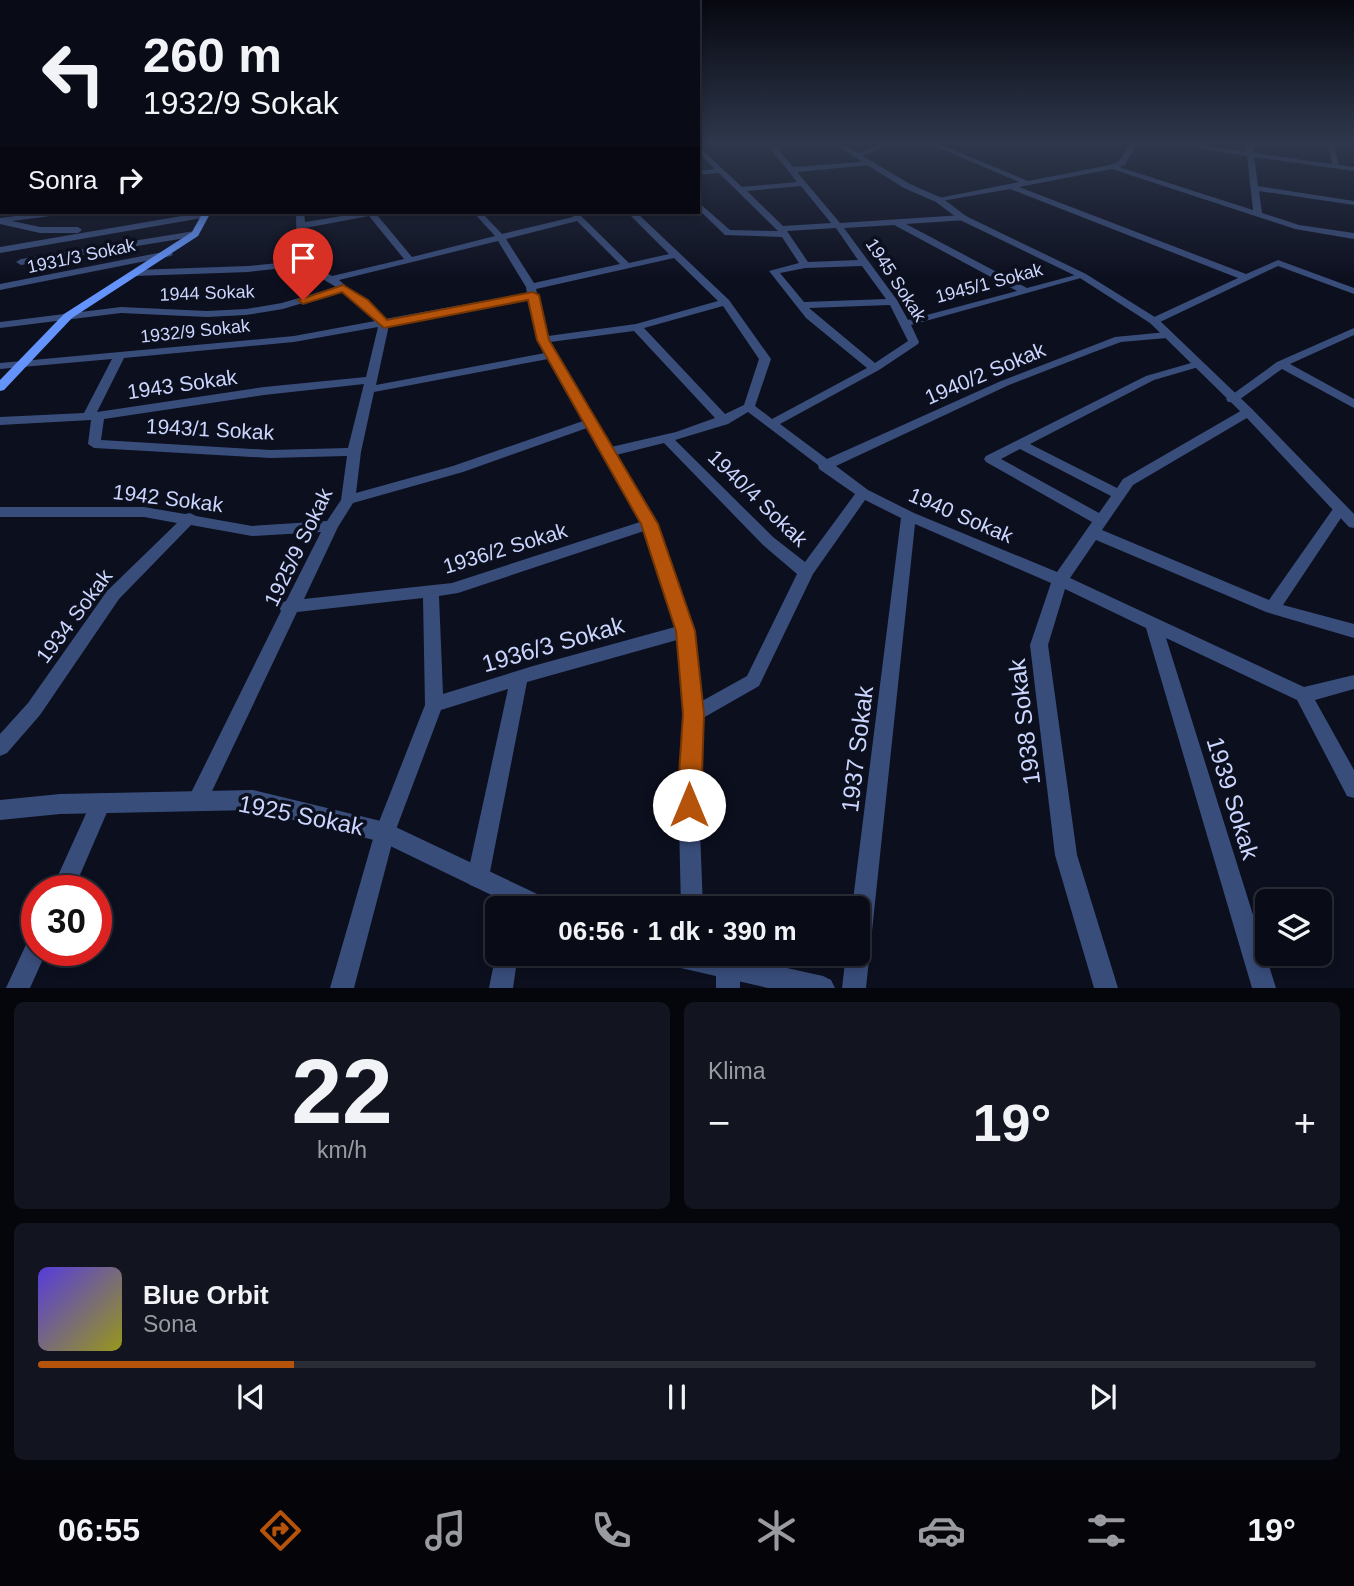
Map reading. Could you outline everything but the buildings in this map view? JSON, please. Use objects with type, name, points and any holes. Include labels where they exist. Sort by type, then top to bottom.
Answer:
[{"type":"main road","points":[[0,387],[25,364],[68,316],[168,254],[195,234],[206,214]]},
{"type":"street","points":[[742,189],[753,188]]},
{"type":"street","name":"1945 Sokak","points":[[770,425],[875,368],[914,342],[893,302],[839,227],[806,188]]},
{"type":"street","points":[[917,188],[963,218],[1083,276],[1154,321],[1248,412],[1354,523]]},
{"type":"street","points":[[939,200],[1006,188]]},
{"type":"street","points":[[1015,188],[1247,278]]},
{"type":"street","points":[[1176,188],[1298,227],[1354,236]]},
{"type":"street","points":[[1257,188],[1258,215]]},
{"type":"street","points":[[1258,188],[1354,203]]},
{"type":"street","points":[[742,189],[782,232],[805,265]]},
{"type":"street","points":[[700,206],[728,233],[782,232],[963,218]]},
{"type":"street","points":[[0,221],[51,214]]},
{"type":"street","points":[[0,221],[40,230],[72,231],[166,214]]},
{"type":"street","points":[[0,250],[206,214]]},
{"type":"street","points":[[302,262],[300,219],[354,214]]},
{"type":"street","points":[[376,214],[410,260]]},
{"type":"street","points":[[479,214],[500,237],[532,291],[543,340],[649,524],[685,631],[694,714],[688,779],[692,896]]},
{"type":"street","points":[[609,452],[667,439],[724,421],[749,407],[765,359],[725,302],[633,214]]},
{"type":"street","points":[[576,215],[627,266]]},
{"type":"street","name":"1944 Sokak","points":[[0,325],[121,310],[179,314],[246,312],[283,306],[410,260],[576,215]]},
{"type":"street","points":[[898,223],[1023,290]]},
{"type":"street","points":[[13,286],[27,246],[40,230]]},
{"type":"street","points":[[21,262],[195,234]]},
{"type":"street","name":"1931/3 Sokak","points":[[0,287],[168,254]]},
{"type":"street","name":"1932/9 Sokak","points":[[0,366],[267,342],[384,324],[676,255]]},
{"type":"street","points":[[134,273],[248,269],[302,262],[364,303],[384,324]]},
{"type":"street","points":[[865,263],[805,265],[774,271],[800,305],[875,368]]},
{"type":"street","points":[[1154,321],[1278,263],[1354,290]]},
{"type":"street","name":"1945/1 Sokak","points":[[904,324],[1083,276]]},
{"type":"street","points":[[543,340],[637,327],[725,302]]},
{"type":"street","points":[[800,305],[893,302]]},
{"type":"street","name":"1925/9 Sokak","points":[[197,801],[289,607],[331,526],[348,500],[354,452],[384,324]]},
{"type":"street","points":[[637,327],[724,421]]},
{"type":"street","points":[[1232,399],[1281,364],[1354,331]]},
{"type":"street","name":"1940/2 Sokak","points":[[824,466],[1005,383],[1090,350],[1119,339],[1167,335]]},
{"type":"street","name":"1943 Sokak","points":[[0,421],[94,416],[264,391],[370,384],[552,355]]},
{"type":"street","points":[[94,416],[119,357]]},
{"type":"street","points":[[1198,364],[1150,379],[991,458],[1096,526],[1272,608],[1354,631]]},
{"type":"street","points":[[1281,364],[1354,404]]},
{"type":"street","name":"1940 Sokak","points":[[749,407],[863,493],[909,516],[1060,580],[1303,695]]},
{"type":"street","name":"1938 Sokak","points":[[1106,988],[1066,855],[1039,645],[1060,580],[1128,482],[1248,412]]},
{"type":"street","name":"1943/1 Sokak","points":[[94,416],[94,444],[270,454],[354,452]]},
{"type":"street","points":[[348,500],[458,469],[592,422]]},
{"type":"street","name":"1940/4 Sokak","points":[[667,439],[768,541],[806,572],[753,681],[694,714]]},
{"type":"street","points":[[1020,444],[1119,495]]},
{"type":"street","points":[[806,572],[863,493]]},
{"type":"street","points":[[1272,608],[1340,509]]},
{"type":"street","name":"1942 Sokak","points":[[7,513],[90,510],[144,512],[252,531],[331,526]]},
{"type":"street","points":[[0,527],[7,513]]},
{"type":"street","name":"1937 Sokak","points":[[854,988],[909,516]]},
{"type":"street","name":"1934 Sokak","points":[[0,747],[34,709],[113,595],[190,518]]},
{"type":"street","name":"1936/2 Sokak","points":[[289,607],[452,589],[649,524]]},
{"type":"street","points":[[342,988],[385,832],[435,705],[431,592]]},
{"type":"street","name":"1939 Sokak","points":[[1153,623],[1264,988]]},
{"type":"street","name":"1936/3 Sokak","points":[[435,705],[685,631]]},
{"type":"street","points":[[478,877],[519,678]]},
{"type":"street","points":[[1354,682],[1303,695],[1354,789]]},
{"type":"street","name":"1925 Sokak","points":[[0,810],[101,803],[253,800],[385,832],[478,877],[506,896]]},
{"type":"street","points":[[69,875],[101,803]]},
{"type":"street","points":[[18,988],[28,966]]},
{"type":"street","points":[[501,988],[504,966]]},
{"type":"street","points":[[706,966],[728,978],[823,988]]},
{"type":"route","points":[[303,300],[343,288],[364,303],[384,324],[533,295],[543,340],[649,524],[685,631],[688,680],[694,714],[688,779],[689,805]]}]
